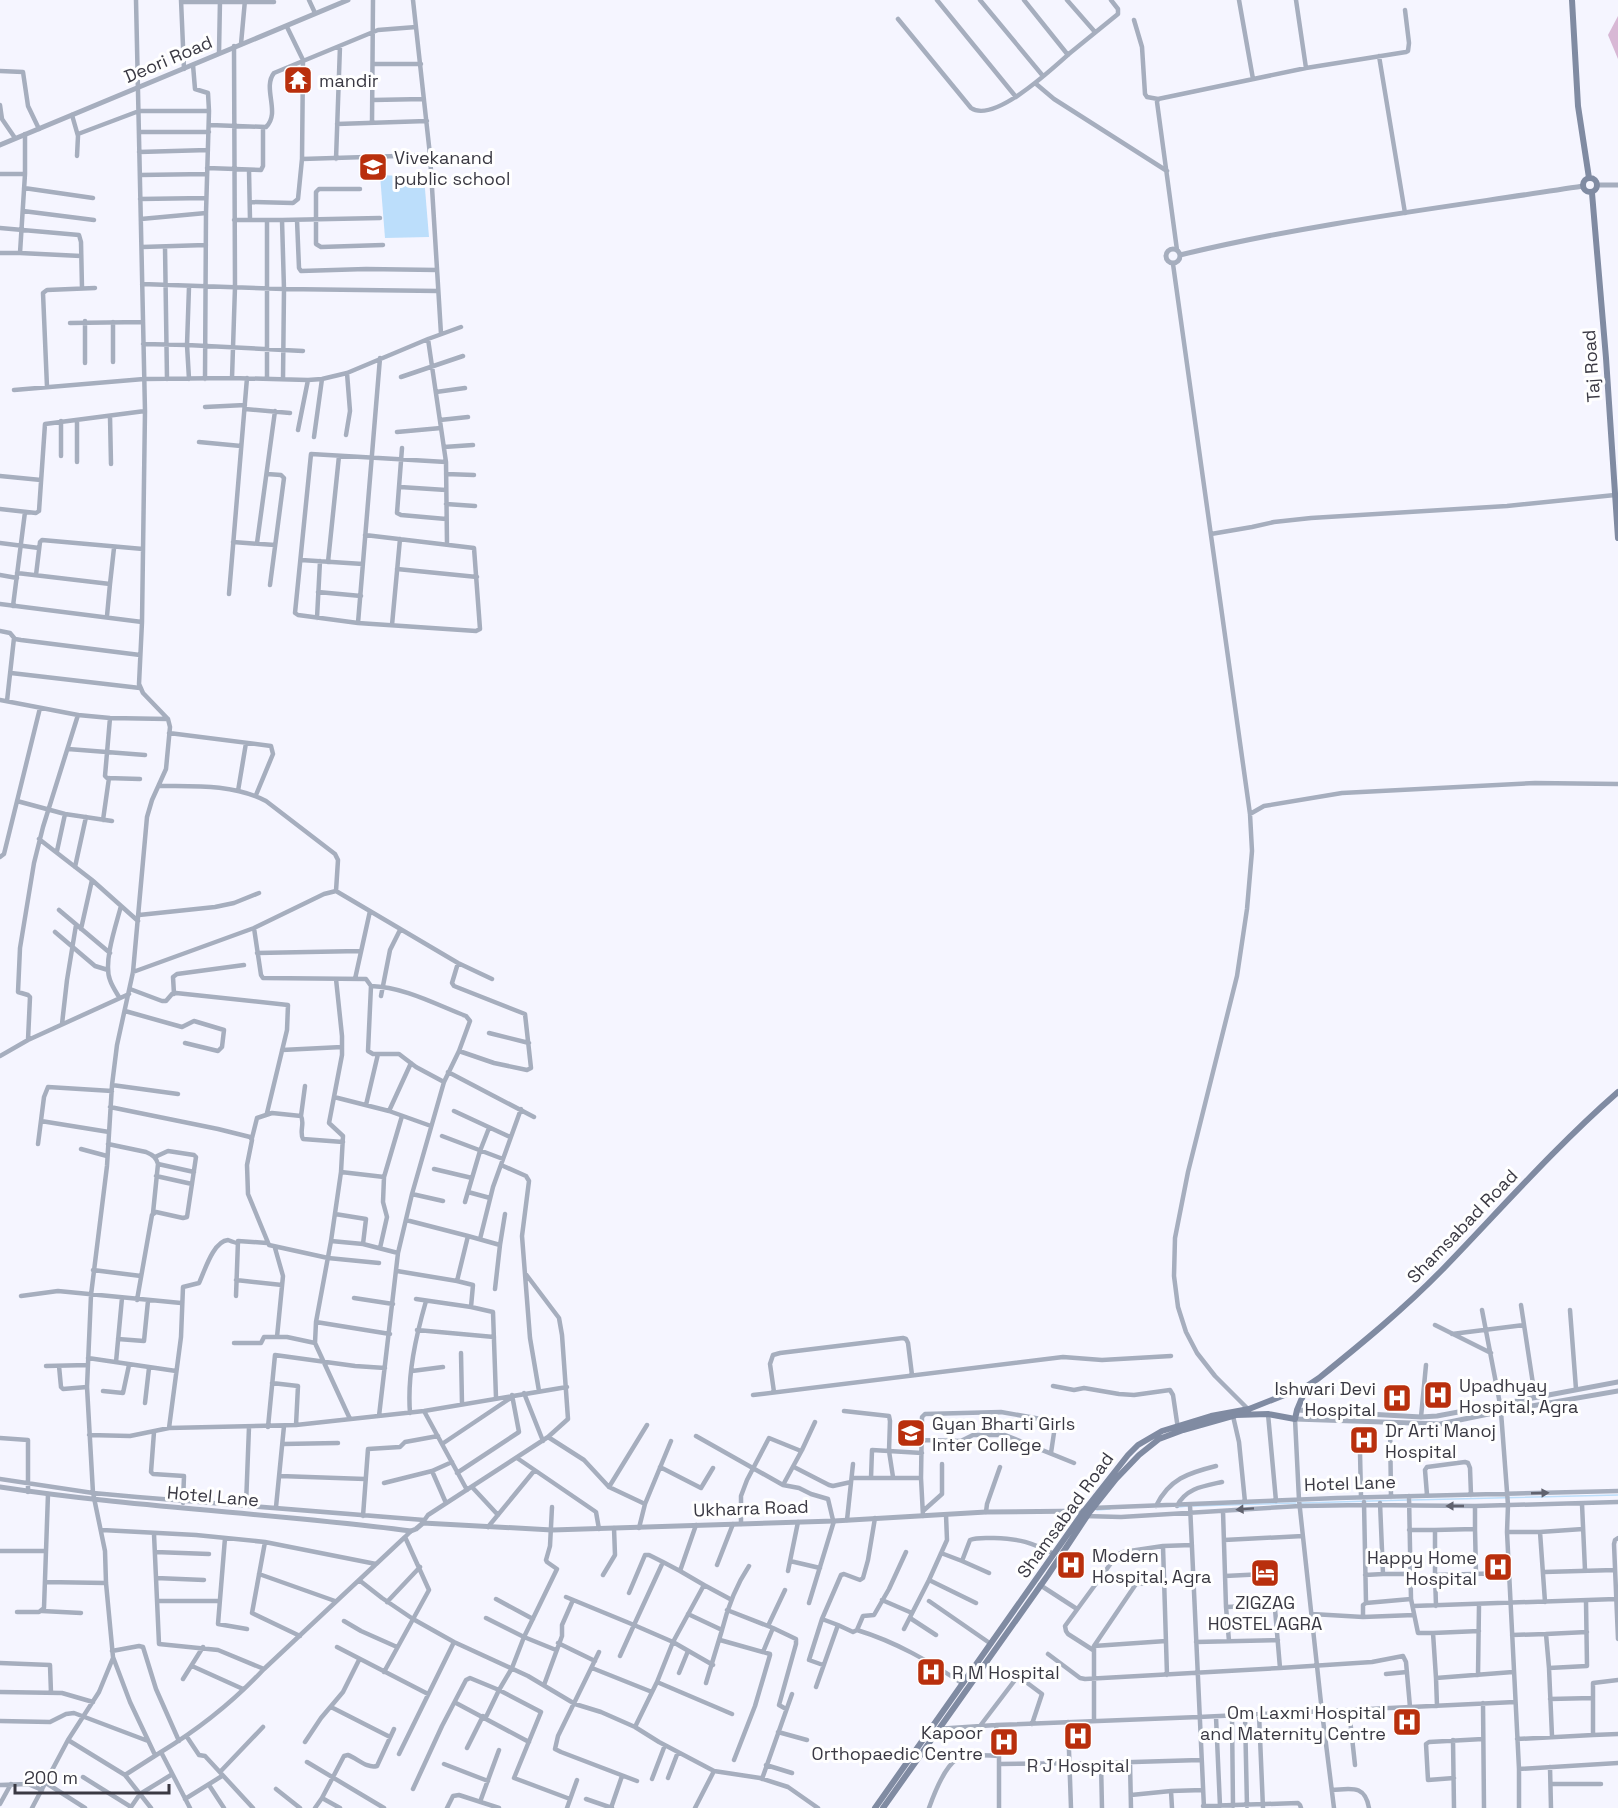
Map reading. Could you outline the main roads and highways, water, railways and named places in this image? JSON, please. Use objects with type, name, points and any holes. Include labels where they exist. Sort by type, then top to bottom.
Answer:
[{"type":"main road","points":[[1572,0],[1578,106],[1589,178]]},
{"type":"main road","points":[[1589,178],[1594,179],[1597,185],[1592,193],[1586,191],[1583,186],[1584,181],[1589,178]]},
{"type":"main road","name":"Taj Road","points":[[1592,193],[1616,476],[1618,538]]},
{"type":"main road","name":"Shamsabad Road","points":[[883,1808],[963,1684],[1054,1554],[1128,1455],[1150,1437],[1249,1411],[1308,1386],[1403,1307],[1441,1271],[1491,1216],[1618,1092]]},
{"type":"main road","points":[[1249,1411],[1295,1419],[1308,1386]]},
{"type":"main road","name":"Shamsabad Road","points":[[875,1808],[1040,1585],[1084,1514],[1094,1507],[1116,1479],[1144,1450],[1178,1429],[1218,1414],[1249,1411]]},
{"type":"water","points":[[380,175],[424,177],[429,237],[385,238]]},
{"type":"waterway","points":[[1412,1500],[1618,1495]]},
{"type":"waterway","points":[[1301,1503],[1407,1500]]},
{"type":"waterway","points":[[1193,1506],[1296,1503]]},
{"type":"waterway","points":[[1178,1507],[1188,1506]]},
{"type":"waterway","points":[[1097,1510],[1110,1509]]},
{"type":"place","name":"mandir","points":[[298,80]]},
{"type":"place","name":"Vivekanand public school","points":[[373,167]]},
{"type":"place","name":"Upadhyay Hospital, Agra","points":[[1438,1395]]},
{"type":"place","name":"Ishwari Devi Hospital","points":[[1397,1398]]},
{"type":"place","name":"Gyan Bharti Girls Inter College","points":[[911,1433]]},
{"type":"place","name":"Dr Arti Manoj Hospital","points":[[1364,1440]]},
{"type":"place","name":"Modern Hospital, Agra","points":[[1071,1565]]},
{"type":"place","name":"Happy Home Hospital","points":[[1498,1567]]},
{"type":"place","name":"ZIGZAG HOSTEL AGRA","points":[[1265,1573]]},
{"type":"place","name":"R M Hospital","points":[[931,1672]]},
{"type":"place","name":"Om Laxmi Hospital and Maternity Centre","points":[[1407,1722]]},
{"type":"place","name":"R J Hospital","points":[[1078,1736]]},
{"type":"place","name":"Kapoor Orthopaedic Centre","points":[[1004,1742]]}]
